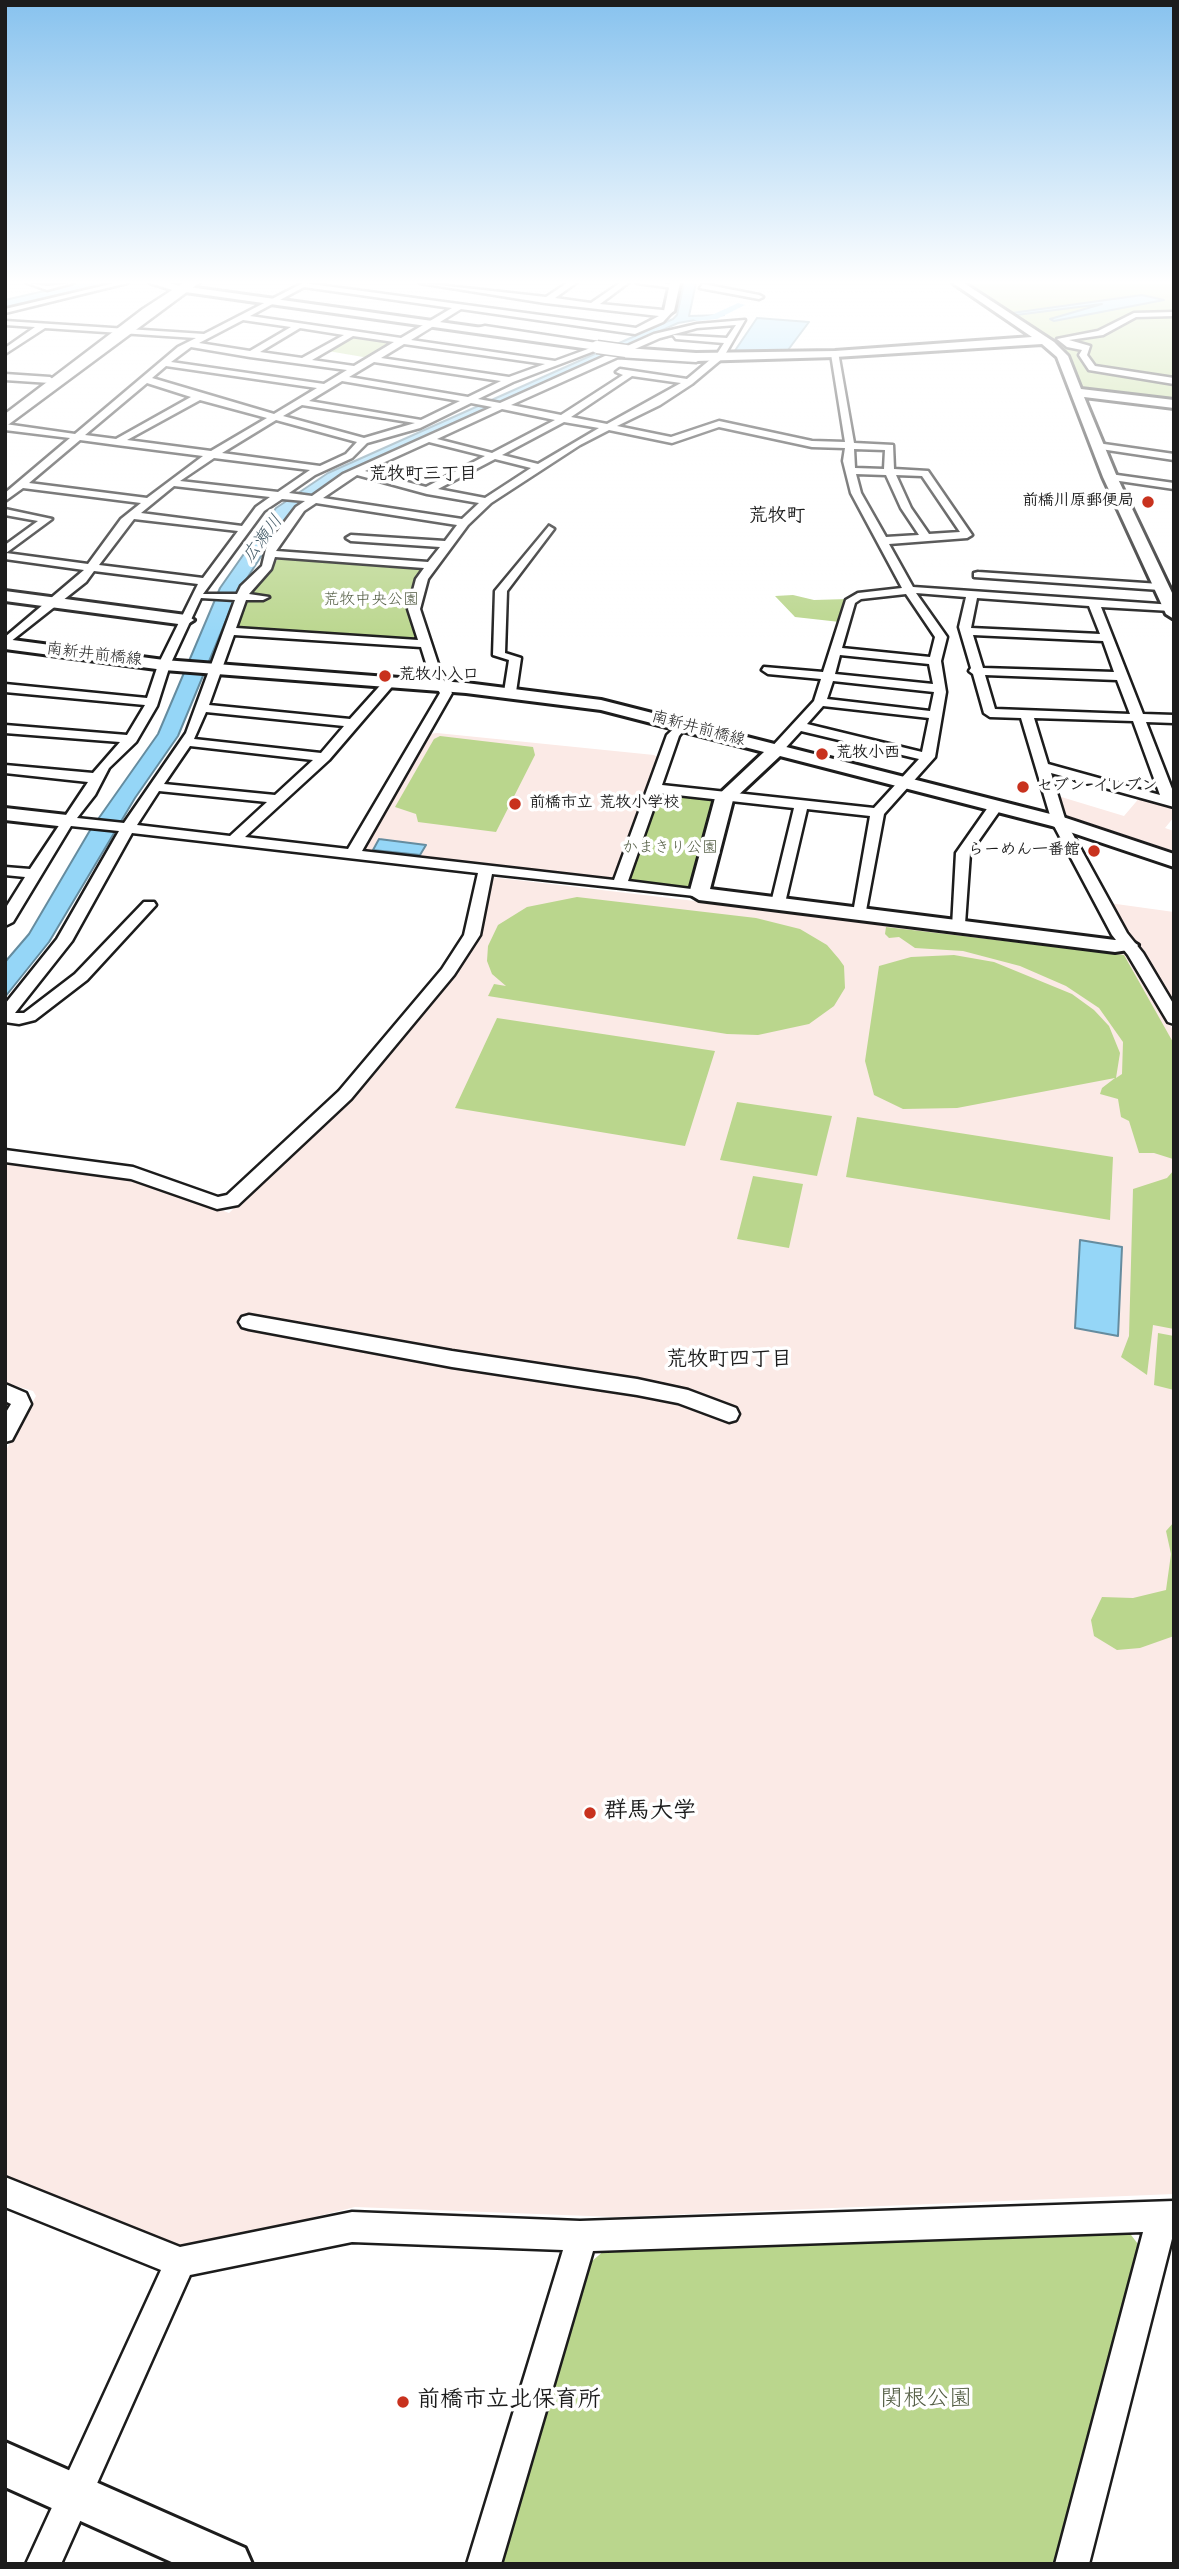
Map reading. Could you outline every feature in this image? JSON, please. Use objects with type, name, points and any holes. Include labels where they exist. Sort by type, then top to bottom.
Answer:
[{"type":"highway","points":[[5,414],[20,403]]},
{"type":"highway","points":[[5,425],[31,403]]},
{"type":"street","points":[[5,498],[117,403]]},
{"type":"street","points":[[117,442],[187,403]]},
{"type":"street","points":[[221,403],[364,441]]},
{"type":"street","points":[[5,643],[94,567],[113,536],[131,515],[211,455],[299,403]]},
{"type":"street","points":[[306,403],[425,422]]},
{"type":"street","points":[[5,922],[67,821],[88,795],[103,765],[131,739],[152,702],[164,665],[206,582],[261,508],[321,469],[349,456],[364,441],[475,403]]},
{"type":"street","points":[[481,403],[672,440],[719,424],[805,443],[890,447],[890,472],[906,508],[926,537]]},
{"type":"street","points":[[5,1016],[64,940],[124,829],[186,742],[230,631],[239,597],[249,582],[267,566],[272,545],[282,532],[313,499],[356,472],[504,403]]},
{"type":"street","points":[[427,491],[496,457],[586,403]]},
{"type":"street","points":[[352,855],[445,697],[444,686],[438,679],[414,607],[422,579],[431,565],[464,523],[487,501],[538,467],[657,403]]},
{"type":"street","points":[[843,403],[850,445],[848,461],[858,499],[909,590],[940,634],[935,662],[940,688],[928,757],[877,813],[860,913]]},
{"type":"street","points":[[1080,403],[1110,477],[1173,610]]},
{"type":"street","points":[[5,425],[321,469]]},
{"type":"street","points":[[427,439],[538,467]]},
{"type":"street","points":[[1097,446],[1174,457]]},
{"type":"street","points":[[851,471],[925,473],[967,534],[881,541]]},
{"type":"street","points":[[356,472],[427,491],[487,501]]},
{"type":"street","points":[[1110,477],[1173,485]]},
{"type":"street","points":[[172,482],[313,499],[464,523]]},
{"type":"street","points":[[21,485],[149,501]]},
{"type":"street","points":[[337,558],[373,508]]},
{"type":"street","points":[[5,512],[47,519],[5,550]]},
{"type":"street","points":[[131,515],[245,529]]},
{"type":"street","points":[[510,692],[514,658],[499,655],[501,591],[549,529]]},
{"type":"street","points":[[351,538],[447,544]]},
{"type":"street","points":[[271,555],[431,565]]},
{"type":"street","points":[[5,556],[206,582]]},
{"type":"street","points":[[978,575],[1160,587]]},
{"type":"street","points":[[699,894],[726,794],[775,751],[820,702],[852,599],[909,590],[1173,610]]},
{"type":"street","points":[[972,595],[965,620],[966,631],[988,711],[994,714],[1174,719]]},
{"type":"street","points":[[5,596],[186,620]]},
{"type":"street","points":[[210,597],[263,597]]},
{"type":"street","points":[[1043,767],[1169,802],[1094,603]]},
{"type":"street","points":[[230,631],[425,644]]},
{"type":"street","points":[[966,631],[1107,638]]},
{"type":"street","name":"南新井前橋線","points":[[5,643],[183,667],[444,686],[601,705],[905,785],[1059,822],[1174,861]]},
{"type":"street","points":[[835,651],[935,662]]},
{"type":"street","points":[[768,670],[940,688]]},
{"type":"street","points":[[975,671],[1121,676]]},
{"type":"street","points":[[233,840],[324,757],[351,723],[390,682]]},
{"type":"street","points":[[5,688],[152,702]]},
{"type":"street","points":[[820,702],[877,709],[877,714],[934,722]]},
{"type":"street","points":[[201,708],[351,723]]},
{"type":"street","points":[[1027,715],[1059,822],[1119,935],[1174,1019]]},
{"type":"street","points":[[619,886],[673,735],[682,725]]},
{"type":"street","points":[[798,726],[928,757]]},
{"type":"street","points":[[5,729],[131,739]]},
{"type":"street","points":[[186,742],[324,757]]},
{"type":"street","points":[[5,769],[87,778],[97,776]]},
{"type":"street","points":[[156,787],[275,799]]},
{"type":"street","points":[[654,788],[877,813]]},
{"type":"street","points":[[778,903],[802,803]]},
{"type":"street","points":[[957,924],[964,853],[996,806]]},
{"type":"street","points":[[5,814],[1128,945]]},
{"type":"street","points":[[5,871],[35,874]]},
{"type":"street","points":[[5,1156],[134,1173],[217,1203],[233,1201],[364,1075],[448,972],[472,935],[485,872]]},
{"type":"street","points":[[5,1016],[25,1018],[81,977],[149,905]]},
{"type":"street","points":[[249,1322],[452,1359],[637,1387],[681,1396],[729,1414]]},
{"type":"street","points":[[5,1392],[14,1395],[21,1404],[5,1434]]},
{"type":"street","points":[[5,2192],[180,2262],[352,2227],[580,2236],[1168,2216],[1072,2564]]},
{"type":"street","points":[[484,2564],[576,2262],[580,2236]]},
{"type":"street","points":[[43,2564],[180,2262]]},
{"type":"street","points":[[5,2464],[229,2564]]},
{"type":"shaded area","name":"前橋市立 荒牧小学校","points":[[429,734],[654,755],[659,758],[613,879],[608,882],[367,854],[363,851]]},
{"type":"shaded area","points":[[1058,796],[1124,816],[1141,796],[1174,805],[1174,817],[1165,828],[1174,831],[1174,851],[1065,815]]},
{"type":"shaded area","name":"群馬大学","points":[[491,877],[1128,952],[1174,1032],[1174,2194],[615,2217],[355,2207],[187,2249],[5,2175],[5,1452],[36,1396],[33,1391],[5,1383],[5,1163],[136,1178],[229,1213],[350,1098],[436,995]]},
{"type":"shaded area","points":[[1109,903],[1174,912],[1174,997],[1167,997]]},
{"type":"green space","name":"荒牧中央公園","points":[[280,557],[425,568],[419,576],[420,640],[238,629],[249,591]]},
{"type":"green space","points":[[793,595],[814,600],[848,599],[840,622],[795,617],[775,596]]},
{"type":"green space","points":[[440,736],[533,747],[535,755],[496,832],[418,822],[416,814],[395,807],[434,739]]},
{"type":"green space","name":"かまきり公園","points":[[662,793],[716,801],[690,888],[683,891],[626,881],[657,795]]},
{"type":"green space","points":[[577,897],[756,918],[800,929],[827,945],[839,959],[844,966],[845,988],[834,1006],[809,1024],[758,1035],[727,1034],[488,996],[494,984],[506,986],[492,974],[487,961],[488,946],[498,925],[527,907]]},
{"type":"green space","points":[[886,927],[1124,955],[1174,1044],[1174,1166],[1173,1159],[1154,1153],[1139,1153],[1129,1121],[1121,1117],[1118,1099],[1100,1094],[1102,1088],[1115,1078],[957,1108],[903,1109],[874,1095],[865,1061],[879,966],[911,957],[954,955],[994,962],[1072,994],[1094,1010],[1109,1026],[1120,1053],[1116,1078],[1122,1074],[1123,1042],[1099,1008],[1066,986],[1020,966],[963,951],[915,948],[899,937],[889,938],[885,934]]},
{"type":"green space","points":[[497,1018],[715,1051],[685,1146],[455,1108]]},
{"type":"green space","points":[[737,1102],[832,1116],[817,1176],[720,1160]]},
{"type":"green space","points":[[857,1117],[1113,1157],[1110,1220],[846,1177]]},
{"type":"green space","points":[[1174,1170],[1174,1329],[1153,1325],[1147,1375],[1121,1357],[1129,1336],[1133,1189],[1167,1178]]},
{"type":"green space","points":[[753,1176],[803,1184],[789,1248],[737,1239]]},
{"type":"green space","points":[[1158,1333],[1174,1336],[1174,1390],[1154,1385]]},
{"type":"green space","points":[[1174,1522],[1174,1636],[1140,1648],[1117,1650],[1094,1636],[1091,1620],[1102,1597],[1133,1598],[1166,1590],[1171,1554],[1166,1531]]},
{"type":"green space","name":"関根公園","points":[[1128,2231],[1141,2248],[1058,2564],[497,2564],[591,2262],[606,2249]]},
{"type":"water","name":"広瀬川","points":[[485,403],[500,403],[335,480],[294,510],[281,525],[237,594],[178,736],[135,798],[49,942],[5,997],[5,962],[29,934],[89,832],[158,734],[220,588],[276,508],[328,473]]},
{"type":"water","points":[[379,839],[426,845],[420,855],[373,850]]},
{"type":"water","points":[[1080,1240],[1122,1247],[1118,1336],[1075,1328]]},
{"type":"place","name":"前橋川原郵便局","points":[[1148,502]]},
{"type":"place","name":"荒牧小入口","points":[[385,676]]},
{"type":"place","name":"荒牧小西","points":[[822,754]]},
{"type":"place","name":"セブン-イレブン","points":[[1023,787]]},
{"type":"place","name":"前橋市立 荒牧小学校","points":[[515,804]]},
{"type":"place","name":"らーめん一番館","points":[[1094,851]]},
{"type":"place","name":"群馬大学","points":[[590,1813]]},
{"type":"place","name":"前橋市立北保育所","points":[[403,2402]]},
{"type":"district","name":"荒牧町三丁目","points":[[423,476]]},
{"type":"district","name":"荒牧町","points":[[777,518]]},
{"type":"district","name":"荒牧町四丁目","points":[[729,1361]]}]
